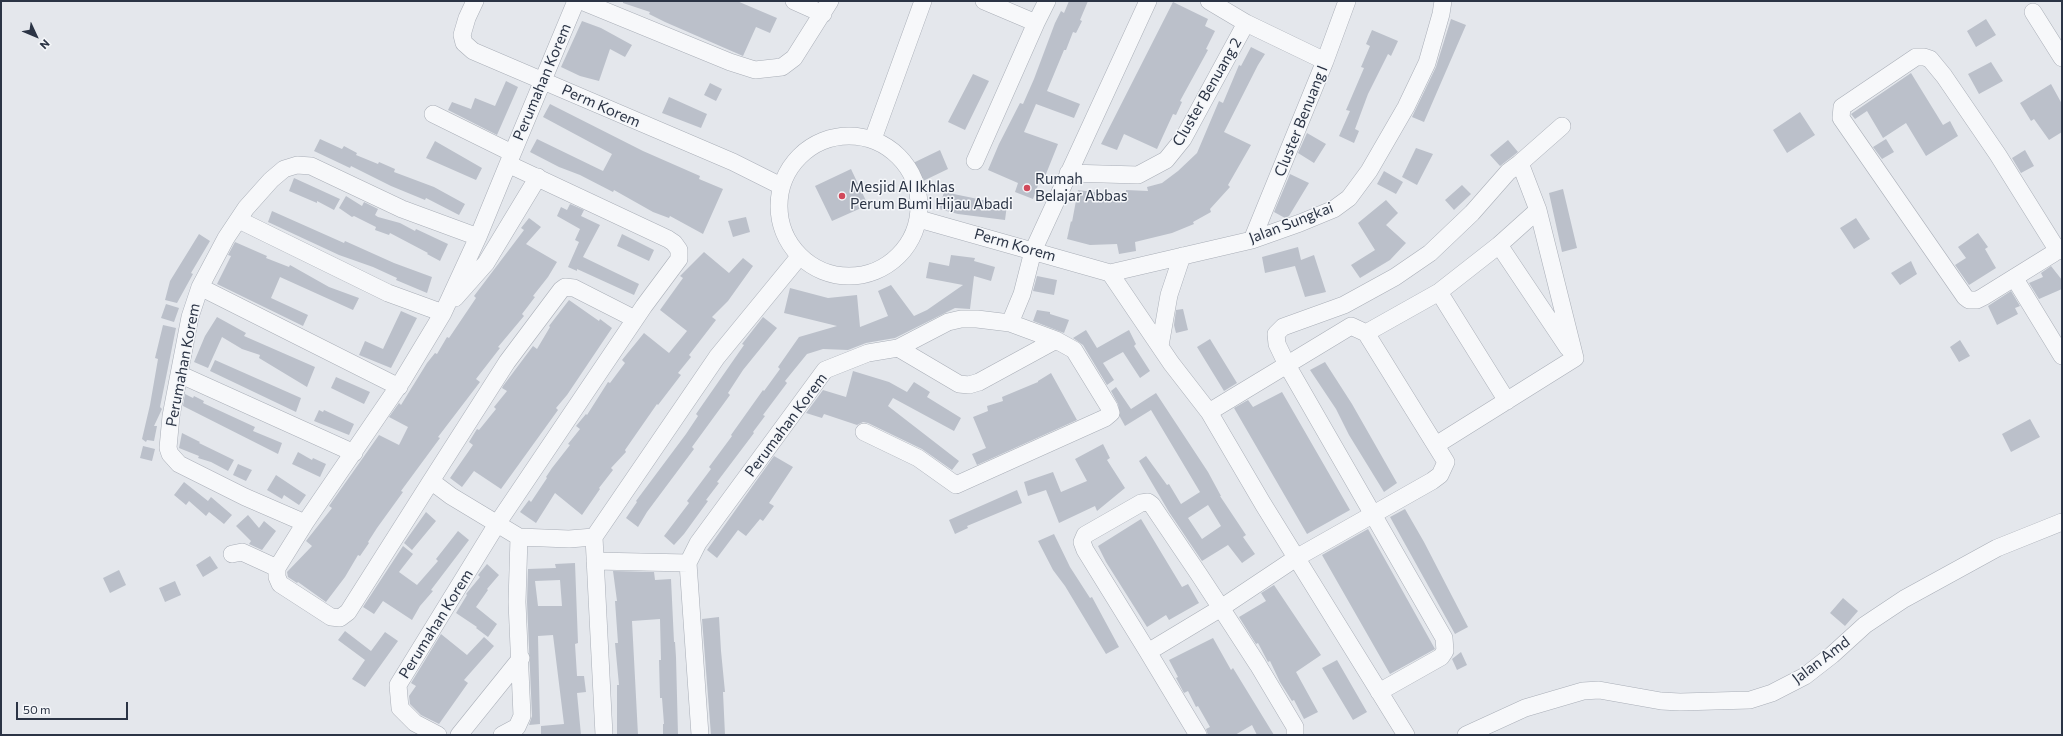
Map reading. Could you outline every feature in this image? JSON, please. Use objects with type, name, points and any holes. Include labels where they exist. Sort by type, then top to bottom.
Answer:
[{"type":"street","name":"Perm Korem","points":[[476,1],[466,18],[462,35],[464,43],[473,50],[633,121],[733,162],[781,186]]},
{"type":"street","name":"Perumahan Korem","points":[[277,568],[305,522],[399,387],[445,310],[478,237],[576,1]]},
{"type":"street","points":[[581,1],[730,62],[755,70],[782,67],[794,58],[826,8],[794,1]]},
{"type":"street","points":[[873,139],[923,1]]},
{"type":"street","points":[[984,1],[1036,23]]},
{"type":"street","points":[[975,161],[1047,1]]},
{"type":"street","points":[[1010,323],[1022,294],[1033,251],[1148,1]]},
{"type":"street","name":"Cluster Benuang 2","points":[[1068,173],[1138,175],[1166,160],[1184,139],[1246,23],[1209,1]]},
{"type":"street","name":"Cluster Benuang I","points":[[1252,240],[1325,61],[1347,1]]},
{"type":"street","name":"Jalan Sungkai","points":[[1110,273],[1252,240],[1334,209],[1349,198],[1359,186],[1383,148],[1406,107],[1427,63],[1441,14],[1443,1]]},
{"type":"street","points":[[2033,12],[2062,58]]},
{"type":"street","points":[[1246,23],[1325,61]]},
{"type":"street","points":[[1916,57],[1930,59],[1944,76],[1998,154],[2060,250],[2015,279],[1976,300],[1969,300],[1964,297],[1840,118],[1842,107],[1916,57]]},
{"type":"street","points":[[433,114],[510,158]]},
{"type":"street","points":[[1380,692],[1441,657],[1445,651],[1446,645],[1444,638],[1287,365],[1277,344],[1276,334],[1283,327],[1344,305],[1401,273],[1430,253],[1472,213],[1508,172],[1562,126]]},
{"type":"street","points":[[850,135],[873,139],[895,151],[911,170],[919,194],[919,219],[910,243],[893,262],[870,274],[845,277],[826,273],[820,271],[799,257],[784,236],[778,211],[781,186],[791,165],[807,149],[828,138],[850,135]]},
{"type":"street","name":"Perumahan Korem","points":[[438,735],[415,729],[400,708],[398,685],[497,524],[635,319],[679,259],[679,250],[674,242],[538,177],[510,158]]},
{"type":"street","points":[[1520,163],[1538,210],[1575,358]]},
{"type":"street","name":"Perumahan Korem","points":[[305,522],[245,497],[179,464],[168,448],[179,374],[190,318],[200,287],[220,250],[239,220],[271,180],[284,169],[297,165],[311,166],[402,209],[478,237]]},
{"type":"street","points":[[239,220],[388,293],[445,310],[486,263],[538,177]]},
{"type":"street","points":[[1366,333],[1438,292],[1499,246],[1538,210]]},
{"type":"street","name":"Perm Korem","points":[[919,219],[1110,273]]},
{"type":"street","points":[[1499,246],[1575,358]]},
{"type":"street","points":[[1160,346],[1169,295],[1182,256]]},
{"type":"street","points":[[604,735],[594,537],[717,357],[799,257]]},
{"type":"street","points":[[1110,273],[1160,346],[1209,412],[1296,558],[1406,735]]},
{"type":"street","points":[[2015,279],[2062,356]]},
{"type":"street","points":[[200,287],[399,387]]},
{"type":"street","points":[[232,554],[242,552],[277,568],[277,577],[280,584],[331,617],[340,618],[348,612],[507,362],[561,290],[569,287],[574,288],[635,319]]},
{"type":"street","points":[[1438,292],[1507,401]]},
{"type":"street","name":"Perumahan Korem","points":[[688,562],[698,543],[825,370],[868,353],[898,348],[948,322],[961,319],[1010,323],[1056,340],[1074,350],[1111,412],[1105,418],[956,484],[918,458],[864,432]]},
{"type":"street","points":[[1148,652],[1221,608],[1296,558],[1373,513],[1432,481],[1440,475],[1446,462],[1366,333],[1351,326],[1209,412]]},
{"type":"street","points":[[898,348],[959,384],[969,385],[979,382],[1056,340]]},
{"type":"street","points":[[1436,445],[1575,358]]},
{"type":"street","points":[[179,374],[354,453]]},
{"type":"street","points":[[431,481],[519,537],[569,539],[594,537]]},
{"type":"street","points":[[1198,735],[1085,550],[1082,542],[1085,535],[1141,503],[1148,502],[1152,505],[1258,665],[1295,727],[1296,734]]},
{"type":"street","name":"Jalan Amd","points":[[1466,735],[1525,708],[1582,691],[1598,690],[1661,701],[1696,702],[1750,700],[1772,693],[1804,676],[1865,625],[1904,599],[1997,548],[2062,522]]},
{"type":"street","points":[[502,735],[510,732],[521,722],[521,658],[517,602],[519,537]]},
{"type":"street","points":[[595,561],[688,562],[700,735]]},
{"type":"street","points":[[459,735],[521,658]]},
{"type":"building","points":[[623,1],[737,1],[777,18],[770,33],[756,27],[743,56],[665,22],[649,14],[650,12],[623,3]]},
{"type":"building","points":[[1069,1],[1088,1],[1080,20],[1082,21],[1076,33],[1073,32],[1066,50],[1064,50],[1047,91],[1080,104],[1074,118],[1036,104],[1024,132],[1058,144],[1044,179],[1041,177],[1033,199],[1015,192],[1018,183],[988,170],[999,144],[1020,103],[1023,104],[1055,23],[1061,11],[1064,13]]},
{"type":"building","points":[[1173,2],[1208,19],[1205,26],[1215,31],[1206,49],[1208,50],[1180,101],[1182,102],[1176,115],[1173,114],[1157,149],[1124,134],[1117,150],[1101,144]]},
{"type":"building","points":[[1451,19],[1466,25],[1424,122],[1412,117],[1436,67]]},
{"type":"building","points":[[1986,19],[1996,35],[1976,47],[1967,31]]},
{"type":"building","points":[[582,21],[601,28],[632,45],[625,57],[610,49],[599,81],[580,76],[561,67]]},
{"type":"building","points":[[1372,30],[1398,41],[1391,56],[1388,54],[1368,94],[1355,129],[1359,131],[1354,143],[1339,136],[1350,111],[1346,110],[1364,68],[1361,67],[1370,46],[1366,44]]},
{"type":"building","points":[[1251,47],[1265,54],[1224,132],[1251,145],[1228,185],[1230,187],[1210,209],[1211,212],[1193,222],[1194,224],[1172,233],[1135,242],[1136,251],[1119,254],[1117,244],[1090,245],[1067,239],[1078,190],[1100,193],[1126,193],[1126,190],[1148,191],[1147,187],[1162,183],[1178,171],[1197,153],[1219,101],[1223,103],[1239,65],[1241,66]]},
{"type":"building","points":[[1991,62],[2003,81],[1979,94],[1968,74]]},
{"type":"building","points":[[1911,73],[1943,125],[1950,121],[1958,136],[1926,156],[1906,123],[1883,138],[1867,111],[1855,119],[1851,114]]},
{"type":"building","points":[[973,74],[989,81],[965,130],[948,122]]},
{"type":"building","points":[[506,81],[518,87],[497,135],[448,110],[452,102],[471,109],[475,98],[495,106]]},
{"type":"building","points":[[710,83],[722,89],[716,101],[704,95]]},
{"type":"building","points":[[2051,84],[2062,104],[2062,132],[2049,140],[2034,119],[2031,121],[2020,103]]},
{"type":"building","points":[[669,97],[707,114],[701,128],[662,113]]},
{"type":"building","points":[[550,104],[643,151],[700,176],[699,179],[723,189],[703,234],[670,216],[669,218],[653,212],[614,190],[613,192],[530,152],[537,139],[603,171],[612,154],[543,117]]},
{"type":"building","points":[[1800,112],[1815,135],[1787,153],[1773,130]]},
{"type":"building","points":[[1307,133],[1326,144],[1314,163],[1298,153]]},
{"type":"building","points":[[320,139],[342,149],[344,146],[357,153],[356,155],[395,169],[394,172],[434,187],[465,204],[459,215],[426,198],[425,200],[391,186],[351,166],[350,168],[314,151]]},
{"type":"building","points":[[1886,139],[1894,152],[1882,159],[1873,147]]},
{"type":"building","points":[[1508,140],[1518,152],[1500,166],[1490,155]]},
{"type":"building","points":[[435,141],[482,168],[476,180],[426,158]]},
{"type":"building","points":[[1416,148],[1433,154],[1417,185],[1402,177]]},
{"type":"building","points":[[940,150],[948,169],[921,182],[913,163]]},
{"type":"building","points":[[2025,150],[2034,166],[2021,173],[2012,158]]},
{"type":"building","name":"Mesjid Al Ikhlas Perum Bumi Hijau Abadi","points":[[851,169],[868,205],[832,221],[815,186]]},
{"type":"building","points":[[1384,171],[1403,182],[1396,194],[1377,184]]},
{"type":"building","points":[[1290,174],[1309,183],[1289,216],[1285,218],[1274,212]]},
{"type":"building","points":[[294,178],[340,199],[334,210],[317,201],[317,203],[289,191]]},
{"type":"building","points":[[1462,185],[1471,194],[1454,210],[1445,200]]},
{"type":"building","points":[[1563,189],[1577,248],[1562,252],[1549,193]]},
{"type":"building","points":[[944,192],[1007,205],[1005,220],[958,214],[939,209]]},
{"type":"building","points":[[346,196],[362,206],[364,202],[378,209],[375,215],[378,217],[400,223],[415,231],[416,229],[448,244],[440,261],[390,233],[389,235],[375,230],[376,227],[354,216],[352,217],[339,208]]},
{"type":"building","points":[[1386,200],[1398,213],[1386,225],[1406,243],[1390,260],[1360,278],[1351,265],[1375,250],[1358,223]]},
{"type":"building","points":[[570,204],[584,210],[581,216],[600,225],[583,257],[639,284],[634,295],[577,269],[577,271],[568,267],[579,242],[575,240],[580,229],[557,216],[561,207],[567,210]]},
{"type":"building","points":[[272,211],[344,243],[345,241],[394,263],[432,277],[427,293],[396,280],[397,278],[373,267],[339,255],[268,222]]},
{"type":"building","points":[[746,217],[750,232],[733,237],[728,221]]},
{"type":"building","points":[[529,218],[541,227],[526,244],[557,262],[548,277],[533,296],[535,297],[522,314],[524,316],[498,347],[500,348],[476,379],[480,382],[438,437],[440,438],[401,491],[403,492],[377,528],[368,542],[369,543],[360,556],[358,555],[345,577],[326,602],[298,582],[297,583],[288,577],[287,572],[312,546],[306,541],[332,508],[329,506],[379,435],[399,445],[408,427],[389,417],[399,403],[401,405],[427,363],[435,353],[437,354],[447,337],[449,338],[476,298],[474,296],[524,230],[521,228]]},
{"type":"building","points":[[1856,218],[1870,239],[1854,249],[1840,228]]},
{"type":"building","points":[[1978,233],[1988,247],[1985,249],[1996,268],[1969,285],[1955,265],[1966,258],[1958,247]]},
{"type":"building","points":[[199,234],[210,241],[191,273],[193,274],[177,303],[165,300],[170,281]]},
{"type":"building","points":[[622,234],[654,250],[649,261],[617,246]]},
{"type":"building","points":[[235,242],[267,256],[266,258],[289,267],[290,265],[329,287],[359,298],[353,310],[280,277],[271,298],[308,315],[303,326],[217,284],[231,256],[228,255]]},
{"type":"building","points":[[1298,247],[1301,260],[1314,255],[1326,292],[1305,297],[1295,266],[1265,273],[1262,257]]},
{"type":"building","points":[[704,252],[729,273],[743,258],[753,266],[728,301],[712,317],[716,320],[689,355],[691,357],[678,373],[681,375],[658,405],[657,404],[625,450],[626,452],[611,468],[613,470],[599,488],[600,489],[582,515],[555,493],[536,523],[520,512],[529,500],[531,502],[552,468],[570,445],[568,444],[580,429],[576,426],[586,414],[587,415],[608,382],[610,383],[625,363],[622,360],[644,333],[669,353],[687,331],[660,310],[683,278],[680,276]]},
{"type":"building","points":[[951,255],[975,258],[974,261],[995,267],[991,281],[974,276],[970,309],[955,308],[895,338],[866,343],[848,350],[823,349],[807,354],[785,381],[787,383],[763,415],[765,416],[753,432],[754,433],[717,482],[719,483],[706,500],[708,501],[684,534],[674,545],[664,536],[689,503],[687,501],[711,469],[709,467],[732,436],[731,435],[780,369],[778,367],[799,337],[837,326],[784,313],[790,288],[828,298],[857,295],[860,327],[888,316],[878,291],[891,285],[914,316],[927,310],[963,285],[926,278],[929,262],[949,266]]},
{"type":"building","points":[[1911,261],[1917,274],[1900,285],[1891,273]]},
{"type":"building","points":[[2051,266],[2062,280],[2062,289],[2039,299],[2029,283],[2043,277],[2041,273]]},
{"type":"building","points":[[1037,276],[1057,280],[1054,295],[1033,291]]},
{"type":"building","points":[[2011,291],[2020,306],[2015,308],[2018,314],[1997,325],[1988,306]]},
{"type":"building","points":[[569,300],[599,321],[600,319],[612,328],[567,395],[556,408],[558,410],[501,489],[474,471],[462,487],[450,478],[473,445],[469,442],[477,429],[479,430],[496,409],[494,407],[507,391],[502,388],[503,386],[533,346],[537,349],[550,327],[549,326]]},
{"type":"building","points":[[166,304],[179,308],[174,322],[161,318]]},
{"type":"building","points":[[1183,309],[1188,330],[1176,333],[1174,325],[1176,310]]},
{"type":"building","points":[[1037,310],[1050,312],[1050,314],[1069,320],[1064,333],[1033,321]]},
{"type":"building","points":[[401,311],[417,318],[391,368],[359,355],[365,341],[383,349]]},
{"type":"building","points":[[217,317],[246,333],[244,336],[315,367],[307,387],[259,358],[260,355],[242,349],[222,337],[208,368],[194,362],[205,336]]},
{"type":"building","points":[[763,317],[777,328],[743,370],[728,393],[730,395],[692,447],[694,449],[647,512],[638,527],[626,518],[637,502],[636,501],[686,434],[698,416],[696,414],[744,345],[742,344]]},
{"type":"building","points":[[163,325],[176,328],[160,407],[162,409],[154,426],[157,426],[154,441],[147,440],[146,442],[142,439],[158,359],[155,358]]},
{"type":"building","points":[[1086,330],[1097,348],[1129,330],[1136,344],[1134,346],[1150,371],[1140,378],[1123,352],[1103,363],[1114,380],[1107,385],[1083,345],[1073,338]]},
{"type":"building","points":[[1210,339],[1237,383],[1224,391],[1197,347]]},
{"type":"building","points":[[1960,340],[1970,356],[1959,362],[1950,347]]},
{"type":"building","points":[[215,360],[301,398],[296,412],[210,371]]},
{"type":"building","points":[[1325,362],[1352,404],[1397,483],[1384,492],[1349,435],[1336,409],[1310,370]]},
{"type":"building","points":[[853,371],[889,382],[907,392],[914,382],[930,392],[927,397],[961,418],[954,431],[893,398],[888,406],[959,461],[952,470],[922,449],[868,423],[863,422],[857,425],[824,414],[822,418],[806,413],[823,390],[846,397]]},
{"type":"building","points":[[1051,373],[1077,420],[977,465],[972,454],[986,448],[973,417],[988,411],[987,406],[1003,401],[1002,397],[1038,382]]},
{"type":"building","points":[[336,377],[370,392],[364,404],[331,388]]},
{"type":"building","points":[[1116,387],[1131,409],[1156,393],[1208,472],[1220,496],[1246,535],[1243,537],[1255,554],[1242,563],[1228,545],[1202,561],[1169,512],[1139,461],[1146,456],[1167,485],[1169,484],[1181,504],[1200,492],[1151,410],[1125,426],[1120,417],[1118,404],[1111,391]],"holes":[[[1208,505],[1221,526],[1202,539],[1188,518]]]},
{"type":"building","points":[[1282,392],[1350,510],[1307,534],[1234,408],[1248,400],[1253,407]]},
{"type":"building","points":[[185,394],[193,398],[194,396],[204,401],[203,403],[255,427],[253,431],[282,443],[278,454],[183,406]]},
{"type":"building","points":[[319,410],[323,412],[324,410],[354,424],[349,435],[314,421]]},
{"type":"building","points":[[2030,419],[2040,437],[2011,452],[2002,434]]},
{"type":"building","points":[[182,433],[234,460],[228,471],[211,462],[198,458],[199,456],[179,448]]},
{"type":"building","points":[[1103,444],[1110,458],[1107,460],[1125,488],[1097,511],[1095,506],[1059,523],[1046,490],[1028,496],[1024,482],[1053,472],[1061,492],[1087,481],[1075,459]]},
{"type":"building","points":[[143,446],[155,449],[152,461],[140,458]]},
{"type":"building","points":[[298,452],[312,460],[313,458],[326,464],[320,477],[292,464]]},
{"type":"building","points":[[774,456],[793,467],[769,503],[774,506],[763,521],[760,519],[746,536],[738,530],[717,558],[707,550]]},
{"type":"building","points":[[238,464],[252,470],[246,481],[233,475]]},
{"type":"building","points":[[276,475],[306,495],[299,505],[284,495],[282,499],[267,490]]},
{"type":"building","points":[[184,482],[208,501],[211,497],[232,515],[224,524],[209,512],[206,516],[189,501],[186,505],[174,495]]},
{"type":"building","points":[[1017,490],[1022,503],[967,526],[968,528],[955,534],[949,520]]},
{"type":"building","points":[[1405,509],[1424,542],[1468,627],[1455,634],[1390,517]]},
{"type":"building","points":[[426,512],[436,521],[412,550],[404,543]]},
{"type":"building","points":[[248,515],[259,528],[264,521],[276,531],[262,550],[249,544],[251,541],[236,526]]},
{"type":"building","points":[[1141,519],[1182,587],[1188,584],[1199,603],[1169,620],[1166,615],[1147,627],[1106,562],[1098,546]]},
{"type":"building","points":[[1368,529],[1435,649],[1390,674],[1322,555]]},
{"type":"building","points":[[458,531],[469,540],[431,590],[433,591],[420,606],[412,620],[383,601],[374,614],[363,607],[403,546],[413,554],[399,572],[417,585],[438,561],[436,559]]},
{"type":"building","points":[[1054,534],[1070,567],[1090,598],[1092,597],[1119,647],[1106,654],[1065,586],[1053,570],[1038,541]]},
{"type":"building","points":[[210,556],[218,568],[203,577],[196,565]]},
{"type":"building","points":[[575,563],[578,643],[575,644],[577,676],[584,676],[586,692],[577,693],[581,735],[541,735],[541,726],[564,724],[553,635],[538,636],[540,724],[529,725],[532,716],[527,602],[528,569],[556,568],[555,564]],"holes":[[[560,580],[562,606],[538,606],[535,581]]]},
{"type":"building","points":[[487,564],[499,575],[487,589],[488,590],[476,607],[497,624],[488,637],[476,628],[477,627],[456,613],[467,595],[466,594],[480,577],[478,575]]},
{"type":"building","points":[[119,570],[126,585],[110,593],[103,578]]},
{"type":"building","points":[[613,571],[654,572],[655,580],[671,579],[676,657],[678,735],[663,735],[664,724],[662,698],[660,698],[659,660],[661,660],[660,619],[632,621],[638,735],[617,735],[617,685],[619,685],[615,643],[618,643],[615,601],[617,601]]},
{"type":"building","points":[[175,581],[181,595],[165,602],[159,588]]},
{"type":"building","points":[[1274,585],[1321,655],[1296,672],[1318,712],[1304,719],[1294,700],[1292,701],[1280,682],[1270,661],[1268,662],[1258,643],[1256,644],[1239,617],[1266,601],[1261,593]]},
{"type":"building","points":[[1843,598],[1858,611],[1845,626],[1830,613]]},
{"type":"building","points":[[719,617],[725,692],[723,692],[725,735],[711,735],[702,619]]},
{"type":"building","points":[[345,631],[371,651],[385,632],[398,641],[365,687],[352,679],[365,660],[338,640]]},
{"type":"building","points":[[441,634],[467,655],[484,637],[494,646],[464,680],[468,683],[439,724],[421,715],[410,704],[409,696],[416,686],[411,683]]},
{"type":"building","points":[[1213,638],[1231,670],[1233,668],[1274,735],[1257,735],[1252,725],[1235,735],[1208,735],[1206,729],[1210,727],[1198,706],[1196,707],[1188,691],[1184,693],[1169,660]]},
{"type":"building","points":[[1461,652],[1467,665],[1457,670],[1452,659]]},
{"type":"building","points":[[1337,660],[1367,712],[1353,720],[1322,668]]},
{"type":"place","name":"Rumah Belajar Abbas","points":[[1027,188]]},
{"type":"place","name":"Mesjid Al Ikhlas Perum Bumi Hijau Abadi","points":[[842,196]]}]
